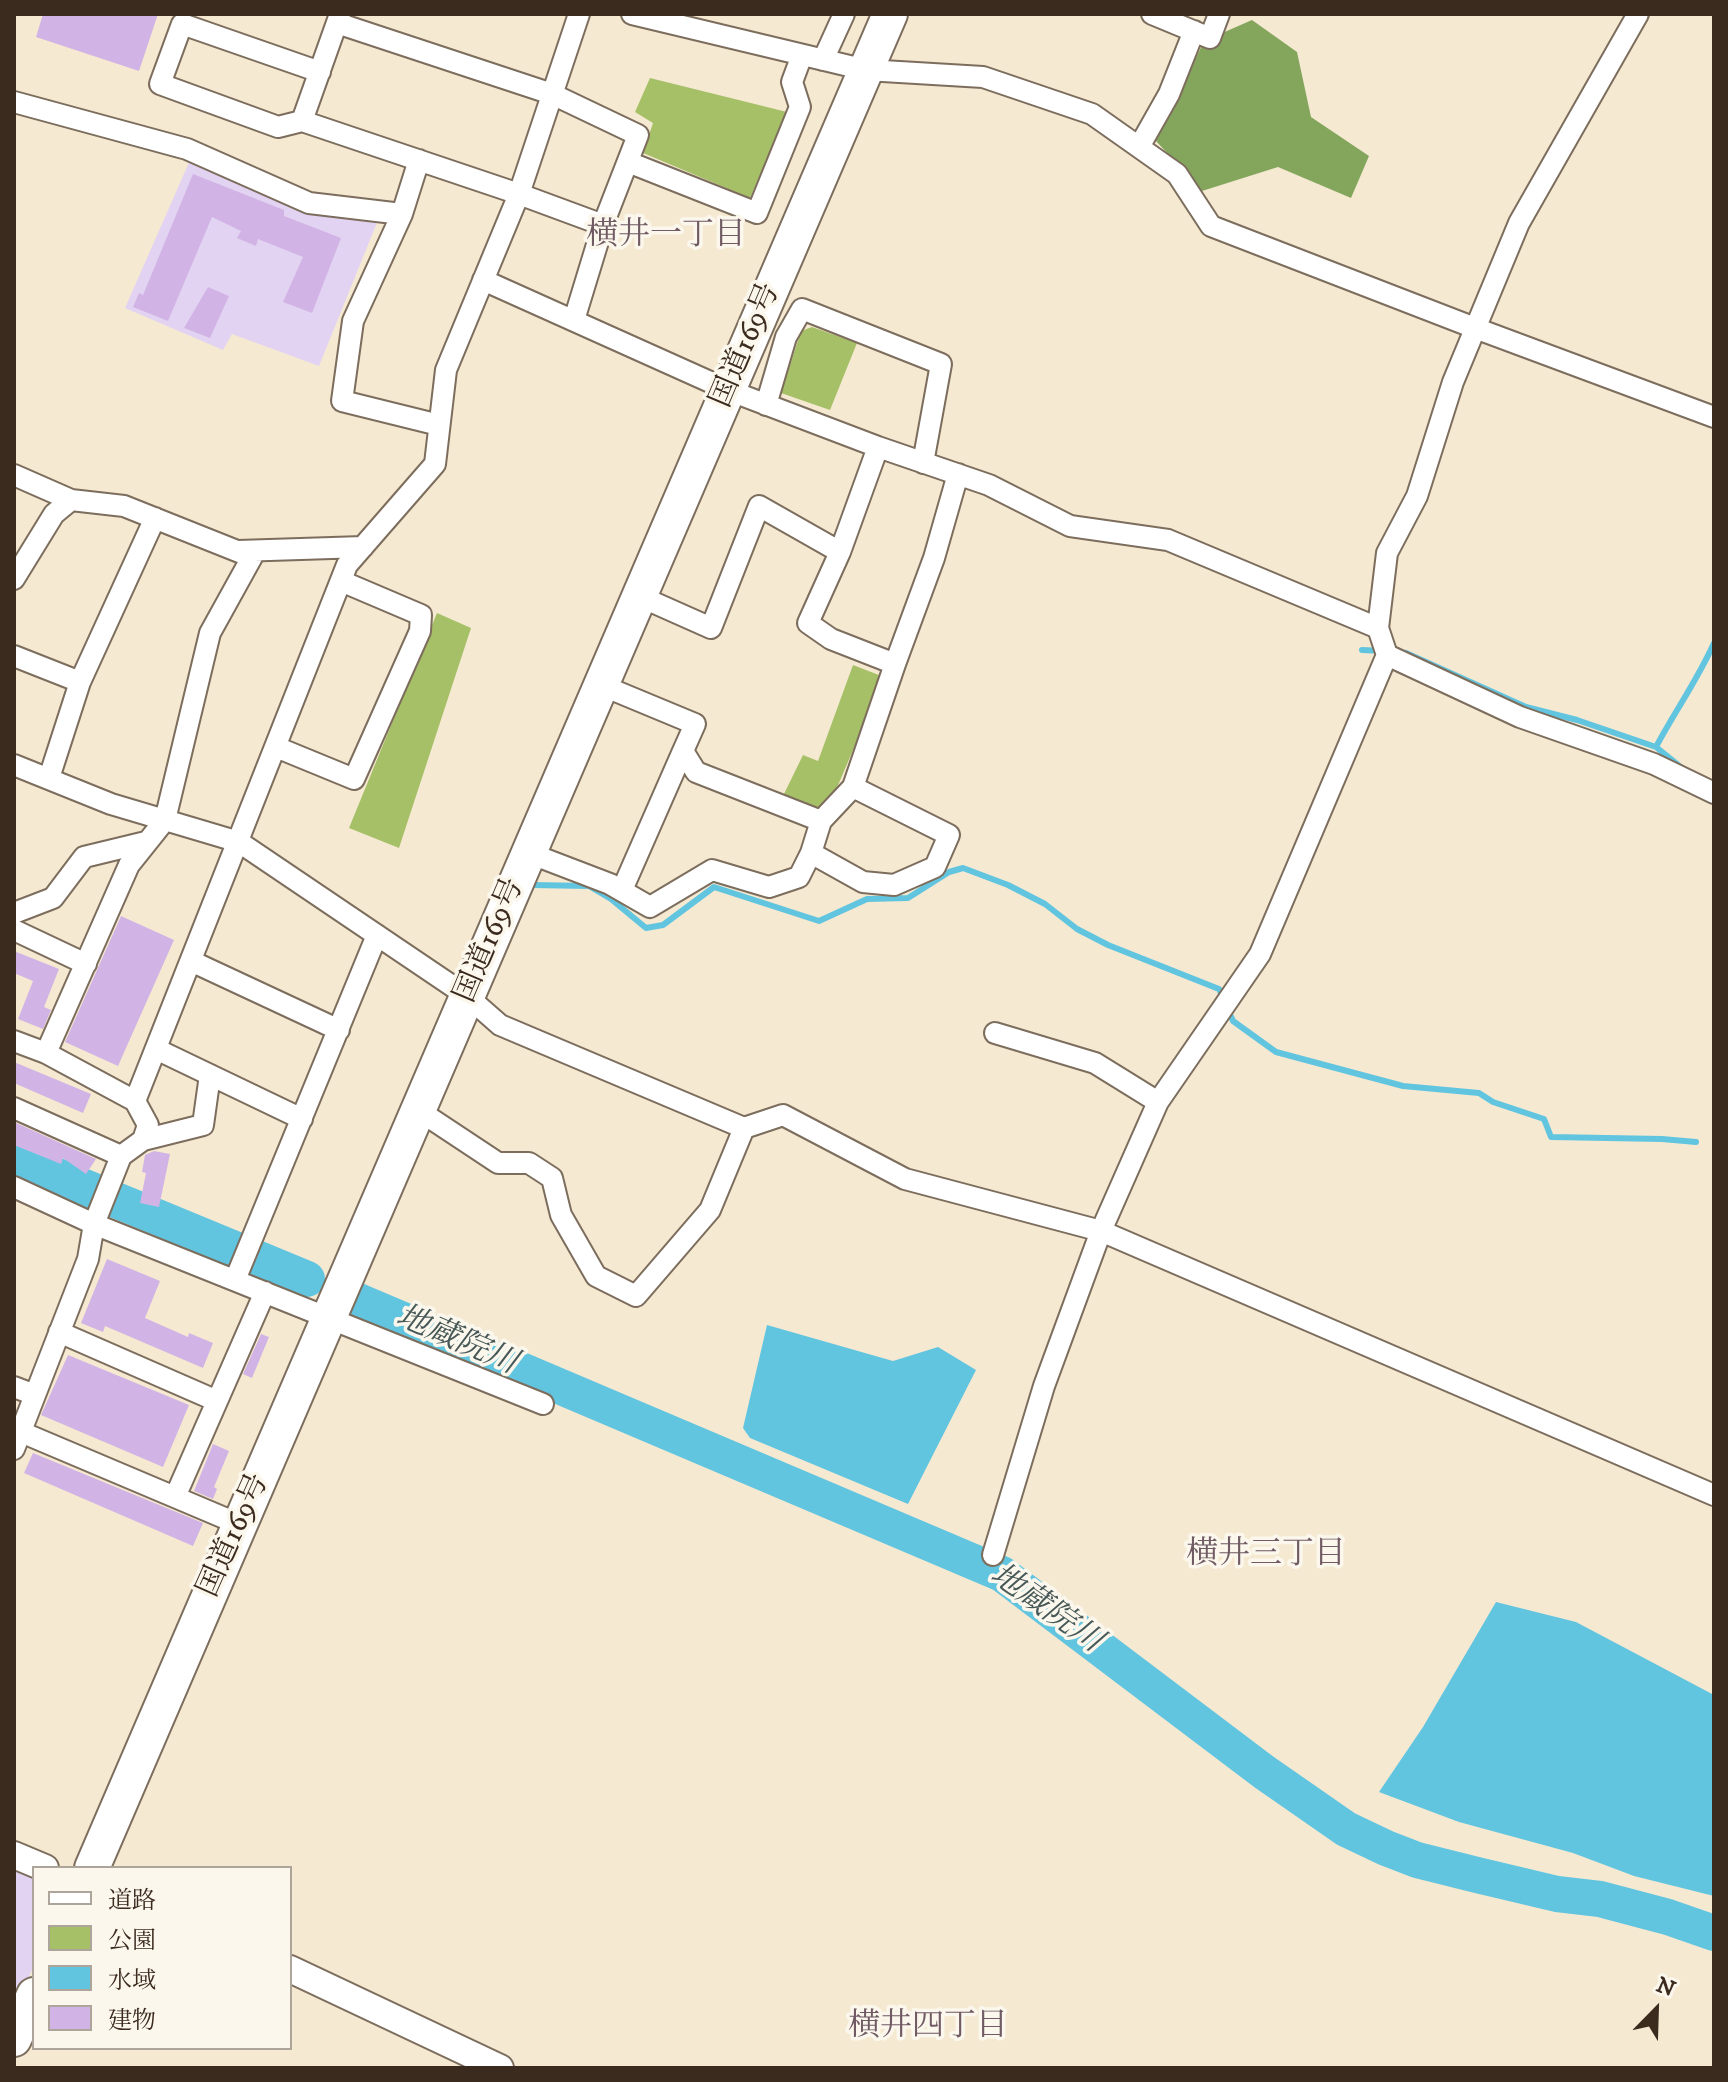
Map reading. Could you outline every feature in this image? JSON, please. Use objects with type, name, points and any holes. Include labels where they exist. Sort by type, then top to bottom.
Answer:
[{"type":"highway","name":"国道169号","points":[[93,1866],[890,14]]},
{"type":"highway","points":[[14,2039],[32,1999]]},
{"type":"street","points":[[135,1101],[347,565],[435,464],[446,370],[519,194],[579,14]]},
{"type":"street","points":[[632,14],[866,70],[983,77],[1092,114],[1177,174],[1211,226],[1714,417]]},
{"type":"street","points":[[823,60],[844,14]]},
{"type":"street","points":[[1152,14],[1210,38],[1219,14]]},
{"type":"street","points":[[993,1555],[1044,1386],[1101,1231],[1158,1102],[1260,954],[1387,655],[1378,628],[1387,553],[1417,496],[1453,382],[1475,328],[1519,223],[1638,14]]},
{"type":"street","points":[[302,121],[339,18],[552,94],[638,135],[603,225],[574,320]]},
{"type":"street","points":[[320,72],[182,24],[160,84],[278,127],[302,121],[603,225]]},
{"type":"street","points":[[1139,147],[1169,94],[1194,31]]},
{"type":"street","points":[[628,162],[757,213],[800,107],[792,82],[802,55]]},
{"type":"street","points":[[14,102],[187,149],[309,203],[402,214]]},
{"type":"street","points":[[419,160],[402,214],[353,321],[342,401],[439,425]]},
{"type":"street","points":[[483,280],[728,390],[989,485],[1070,526],[1168,540],[1378,628]]},
{"type":"street","points":[[766,405],[786,337],[802,309],[941,364],[923,463]]},
{"type":"street","points":[[878,447],[840,552],[808,623],[831,639],[895,664]]},
{"type":"street","points":[[529,853],[622,890],[650,907],[712,870],[769,887],[799,877],[821,821],[853,787],[934,558],[958,474]]},
{"type":"street","points":[[14,475],[71,500],[124,506],[252,557],[210,633],[165,820],[129,865],[46,1053]]},
{"type":"street","points":[[14,579],[54,514],[71,500]]},
{"type":"street","points":[[639,596],[711,628],[759,506],[840,552]]},
{"type":"street","points":[[49,778],[80,682],[155,518]]},
{"type":"street","points":[[238,551],[363,547]]},
{"type":"street","points":[[276,747],[354,779],[420,631],[421,615],[341,581]]},
{"type":"street","points":[[1387,655],[1520,717],[1654,764],[1714,793]]},
{"type":"street","points":[[14,656],[80,682]]},
{"type":"street","points":[[601,685],[695,724],[622,890]]},
{"type":"street","points":[[683,751],[696,772],[821,821]]},
{"type":"street","points":[[14,765],[111,804],[239,842],[467,996],[500,1025],[744,1128],[783,1115],[905,1179],[1101,1231],[1714,1495]]},
{"type":"street","points":[[811,853],[863,882],[894,885],[935,867],[949,835],[853,787]]},
{"type":"street","points":[[14,913],[53,898],[84,857],[146,842]]},
{"type":"street","points":[[14,930],[86,964]]},
{"type":"street","points":[[242,1263],[377,935]]},
{"type":"street","points":[[191,961],[339,1030]]},
{"type":"street","points":[[995,1033],[1095,1063],[1158,1102]]},
{"type":"street","points":[[14,1041],[46,1053],[135,1101],[148,1125],[143,1140]]},
{"type":"street","points":[[156,1049],[302,1119]]},
{"type":"street","points":[[210,1075],[203,1125],[143,1140],[121,1156],[101,1207],[88,1259],[18,1441],[175,1497],[241,1525]]},
{"type":"street","points":[[14,1108],[121,1156]]},
{"type":"street","points":[[418,1110],[498,1163],[529,1163],[552,1178],[561,1215],[596,1276],[636,1296],[710,1210],[744,1128]]},
{"type":"street","points":[[14,1187],[101,1207],[242,1263],[265,1292],[543,1404]]},
{"type":"street","points":[[175,1497],[265,1292]]},
{"type":"street","points":[[59,1332],[217,1401]]},
{"type":"street","points":[[14,1387],[35,1395]]},
{"type":"street","points":[[14,1855],[40,1866]]},
{"type":"street","points":[[292,1970],[500,2068]]},
{"type":"shaded area","points":[[191,158],[378,220],[319,366],[232,334],[223,350],[125,308]]},
{"type":"shaded area","points":[[14,1866],[32,1875],[32,1970],[14,2011]]},
{"type":"green space","points":[[1252,20],[1297,52],[1311,117],[1369,156],[1351,198],[1278,167],[1202,191],[1156,141],[1204,41]]},
{"type":"green space","points":[[650,78],[787,112],[750,198],[643,153],[653,123],[635,112]]},
{"type":"green space","points":[[812,327],[857,343],[830,410],[781,393],[801,331]]},
{"type":"green space","points":[[437,613],[471,628],[399,848],[349,828]]},
{"type":"green space","points":[[853,665],[884,677],[833,797],[820,808],[783,796],[803,755],[818,761]]},
{"type":"water","points":[[767,1325],[893,1361],[938,1347],[976,1370],[908,1504],[750,1438],[743,1428]]},
{"type":"water","points":[[1496,1602],[1576,1622],[1714,1695],[1714,1896],[1634,1876],[1573,1853],[1459,1822],[1379,1792],[1423,1727]]},
{"type":"building","points":[[43,14],[158,14],[139,71],[36,37]]},
{"type":"building","points":[[193,174],[284,210],[284,216],[341,238],[312,313],[283,302],[303,257],[258,239],[256,246],[237,238],[241,231],[212,217],[168,321],[133,307],[139,293],[143,295]]},
{"type":"building","points":[[208,287],[229,296],[210,338],[184,328]]},
{"type":"building","points":[[121,916],[174,940],[118,1066],[65,1042]]},
{"type":"building","points":[[14,951],[59,969],[44,1007],[51,1010],[43,1029],[18,1019],[33,981],[14,973]]},
{"type":"building","points":[[14,1062],[91,1094],[83,1113],[14,1083]]},
{"type":"building","points":[[14,1122],[96,1159],[86,1174],[63,1158],[61,1164],[14,1145]]},
{"type":"building","points":[[154,1151],[170,1154],[159,1207],[140,1203],[146,1173],[142,1172],[145,1155]]},
{"type":"building","points":[[107,1259],[160,1281],[145,1318],[188,1337],[189,1333],[213,1343],[203,1368],[105,1326],[103,1332],[81,1323]]},
{"type":"building","points":[[261,1334],[269,1337],[252,1378],[243,1374]]},
{"type":"building","points":[[68,1355],[189,1405],[163,1467],[41,1415]]},
{"type":"building","points":[[213,1444],[229,1451],[214,1487],[217,1489],[213,1499],[194,1491]]},
{"type":"building","points":[[33,1453],[203,1523],[193,1546],[24,1473]]},
{"type":"waterway","points":[[1656,747],[1714,643]]},
{"type":"waterway","points":[[1362,650],[1383,651]]},
{"type":"waterway","points":[[1398,652],[1526,707],[1577,720],[1656,747],[1682,768]]},
{"type":"waterway","points":[[532,885],[589,886],[611,899],[646,928],[663,925],[714,887],[819,921],[867,899],[908,898],[949,872],[963,868],[1008,885],[1045,904],[1077,929],[1108,945],[1219,989],[1224,999]]},
{"type":"waterway","points":[[1228,1010],[1233,1021],[1276,1052],[1403,1086],[1479,1093],[1493,1102],[1544,1119],[1551,1137],[1696,1142]]},
{"type":"waterway","name":"地蔵院川","points":[[14,1158],[307,1279]]},
{"type":"waterway","name":"地蔵院川","points":[[356,1300],[1002,1574],[1264,1772],[1346,1829],[1386,1848],[1417,1860],[1477,1875],[1557,1894],[1600,1899],[1714,1933]]},
{"type":"district","name":"横井一丁目","points":[[666,237]]},
{"type":"district","name":"横井三丁目","points":[[1266,1556]]},
{"type":"district","name":"横井四丁目","points":[[928,2028]]}]
